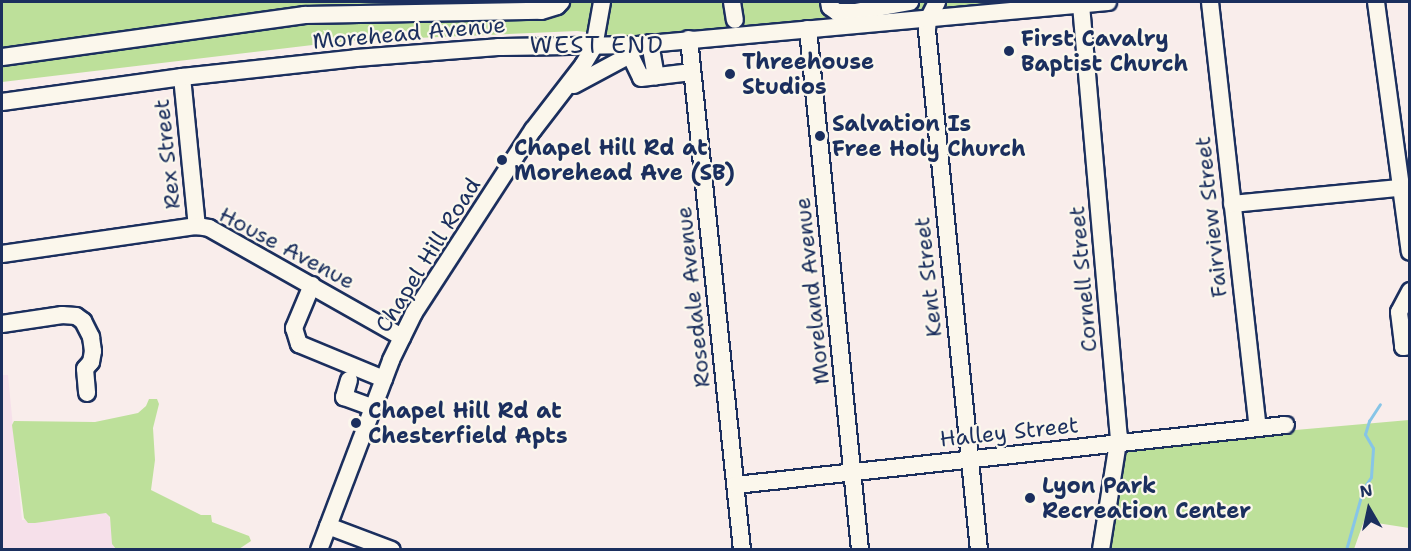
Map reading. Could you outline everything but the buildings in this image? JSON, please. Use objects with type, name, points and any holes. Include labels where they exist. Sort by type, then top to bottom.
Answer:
[{"type":"street","points":[[2,57],[303,8],[541,11],[561,2]]},
{"type":"street","name":"Chapel Hill Road","points":[[319,549],[372,407],[402,337],[428,290],[558,96],[580,70],[594,47],[602,2]]},
{"type":"street","points":[[732,2],[735,20]]},
{"type":"street","points":[[829,2],[830,7],[837,12],[855,12],[910,2]]},
{"type":"street","points":[[928,20],[937,2]]},
{"type":"street","name":"Morehead Avenue","points":[[2,102],[182,77],[458,49],[537,46],[639,48],[689,39],[928,20],[1108,2]]},
{"type":"street","name":"Fairview Street","points":[[1210,2],[1258,427]]},
{"type":"street","points":[[1376,2],[1410,252]]},
{"type":"street","name":"Cornell Street","points":[[1081,5],[1118,443],[1101,549]]},
{"type":"street","name":"Kent Street","points":[[928,20],[933,103],[979,549]]},
{"type":"street","name":"Moreland Avenue","points":[[808,29],[860,549]]},
{"type":"street","name":"Rosedale Avenue","points":[[689,39],[742,549]]},
{"type":"street","points":[[639,48],[656,76]]},
{"type":"street","points":[[639,48],[641,78],[692,72]]},
{"type":"street","points":[[558,96],[589,75],[639,48]]},
{"type":"street","name":"Rex Street","points":[[182,77],[197,226]]},
{"type":"street","points":[[1232,204],[1400,188]]},
{"type":"street","name":"House Avenue","points":[[2,254],[197,226],[216,231],[402,337]]},
{"type":"street","points":[[312,285],[294,328],[299,344],[384,379]]},
{"type":"street","points":[[1410,291],[1404,311],[1403,347],[1410,346]]},
{"type":"street","points":[[2,324],[62,315],[76,316],[82,321],[91,337],[93,351],[91,362],[85,369],[87,393]]},
{"type":"street","points":[[350,380],[341,404],[372,407]]},
{"type":"street","name":"Halley Street","points":[[736,485],[1286,425]]},
{"type":"street","points":[[328,526],[392,549]]},
{"type":"shaded area","points":[[2,375],[8,375],[22,520],[108,509],[115,549],[2,549]]},
{"type":"green space","points":[[2,2],[1003,2],[629,37],[577,31],[346,41],[2,82]]},
{"type":"green space","points":[[149,399],[157,399],[159,404],[153,428],[155,460],[151,490],[201,515],[211,515],[212,522],[249,536],[251,541],[239,549],[116,549],[112,544],[110,517],[106,513],[35,523],[28,523],[24,518],[12,425],[14,421],[95,422],[138,413],[146,406]]},
{"type":"green space","points":[[1409,420],[1409,528],[1364,521],[1354,549],[1108,550],[1126,445]]},
{"type":"waterway","points":[[1346,550],[1363,489],[1371,477],[1373,448],[1365,434],[1369,421],[1380,404]]},
{"type":"place","name":"First Cavalry Baptist Church","points":[[1009,51]]},
{"type":"place","name":"Threehouse Studios","points":[[730,74]]},
{"type":"place","name":"Salvation Is Free Holy Church","points":[[820,136]]},
{"type":"place","name":"Chapel Hill Rd at Morehead Ave (SB)","points":[[502,160]]},
{"type":"place","name":"Chapel Hill Rd at Chesterfield Apts","points":[[356,423]]},
{"type":"place","name":"Lyon Park Recreation Center","points":[[1030,498]]},
{"type":"district","name":"WEST END","points":[[597,46]]}]
